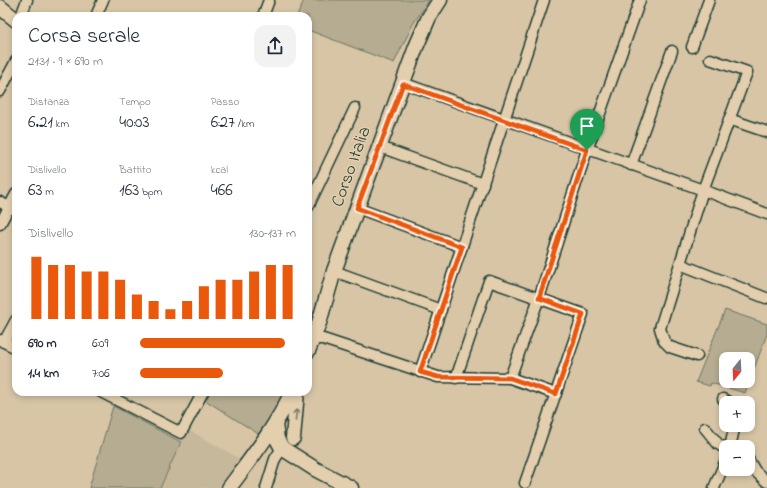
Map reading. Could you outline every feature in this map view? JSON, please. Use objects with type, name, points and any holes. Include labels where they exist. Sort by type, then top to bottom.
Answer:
[{"type":"street","points":[[22,12],[27,0]]},
{"type":"street","points":[[98,12],[102,0]]},
{"type":"street","points":[[264,12],[269,0]]},
{"type":"street","name":"Corso Italia","points":[[313,320],[334,271],[429,17],[440,0]]},
{"type":"street","points":[[420,372],[544,0]]},
{"type":"street","points":[[510,378],[539,298],[587,150],[640,0]]},
{"type":"street","points":[[692,47],[709,0]]},
{"type":"street","points":[[0,7],[12,17]]},
{"type":"street","points":[[632,165],[672,51]]},
{"type":"street","points":[[697,356],[670,347],[664,341],[660,328],[703,190],[747,72],[710,60]]},
{"type":"street","points":[[0,91],[12,68]]},
{"type":"street","points":[[403,84],[767,214]]},
{"type":"street","points":[[312,199],[355,108]]},
{"type":"street","points":[[729,119],[767,132]]},
{"type":"street","points":[[380,147],[483,184]]},
{"type":"street","points":[[0,224],[8,207]]},
{"type":"street","points":[[357,208],[462,247]]},
{"type":"street","points":[[680,264],[766,298]]},
{"type":"street","points":[[334,271],[441,310]]},
{"type":"street","points":[[456,378],[489,281],[583,314],[525,483]]},
{"type":"street","points":[[12,326],[2,341],[12,346]]},
{"type":"street","points":[[312,341],[323,339],[438,377],[510,378],[556,394]]},
{"type":"street","points":[[109,396],[181,433],[201,396]]},
{"type":"street","points":[[229,488],[275,424],[290,396]]},
{"type":"street","points":[[297,396],[293,438],[298,458]]},
{"type":"street","points":[[275,424],[286,428],[293,438]]},
{"type":"street","points":[[275,424],[277,439],[282,448]]},
{"type":"street","points":[[705,428],[719,445]]},
{"type":"street","points":[[257,450],[270,447],[282,448],[315,469],[351,488]]},
{"type":"street","points":[[266,488],[275,459],[282,448]]},
{"type":"street","points":[[755,471],[767,482]]},
{"type":"street","points":[[714,488],[719,476]]},
{"type":"shaded area","points":[[304,0],[429,0],[413,24],[394,63],[312,32],[312,12],[299,12]]},
{"type":"shaded area","points":[[725,310],[767,324],[767,334],[755,366],[755,352],[719,352],[719,385],[711,383],[710,386],[696,382]]},
{"type":"shaded area","points":[[728,388],[747,388],[745,393]]},
{"type":"shaded area","points":[[203,396],[284,396],[260,435],[202,398]]},
{"type":"shaded area","points":[[113,406],[181,442],[160,488],[89,488]]},
{"type":"shaded area","points":[[187,429],[240,459],[218,488],[160,488]]},
{"type":"route","points":[[403,84],[503,120],[556,137],[587,150],[539,298],[583,314],[556,394],[510,378],[438,377],[420,372],[462,247],[357,208],[403,84]]}]
